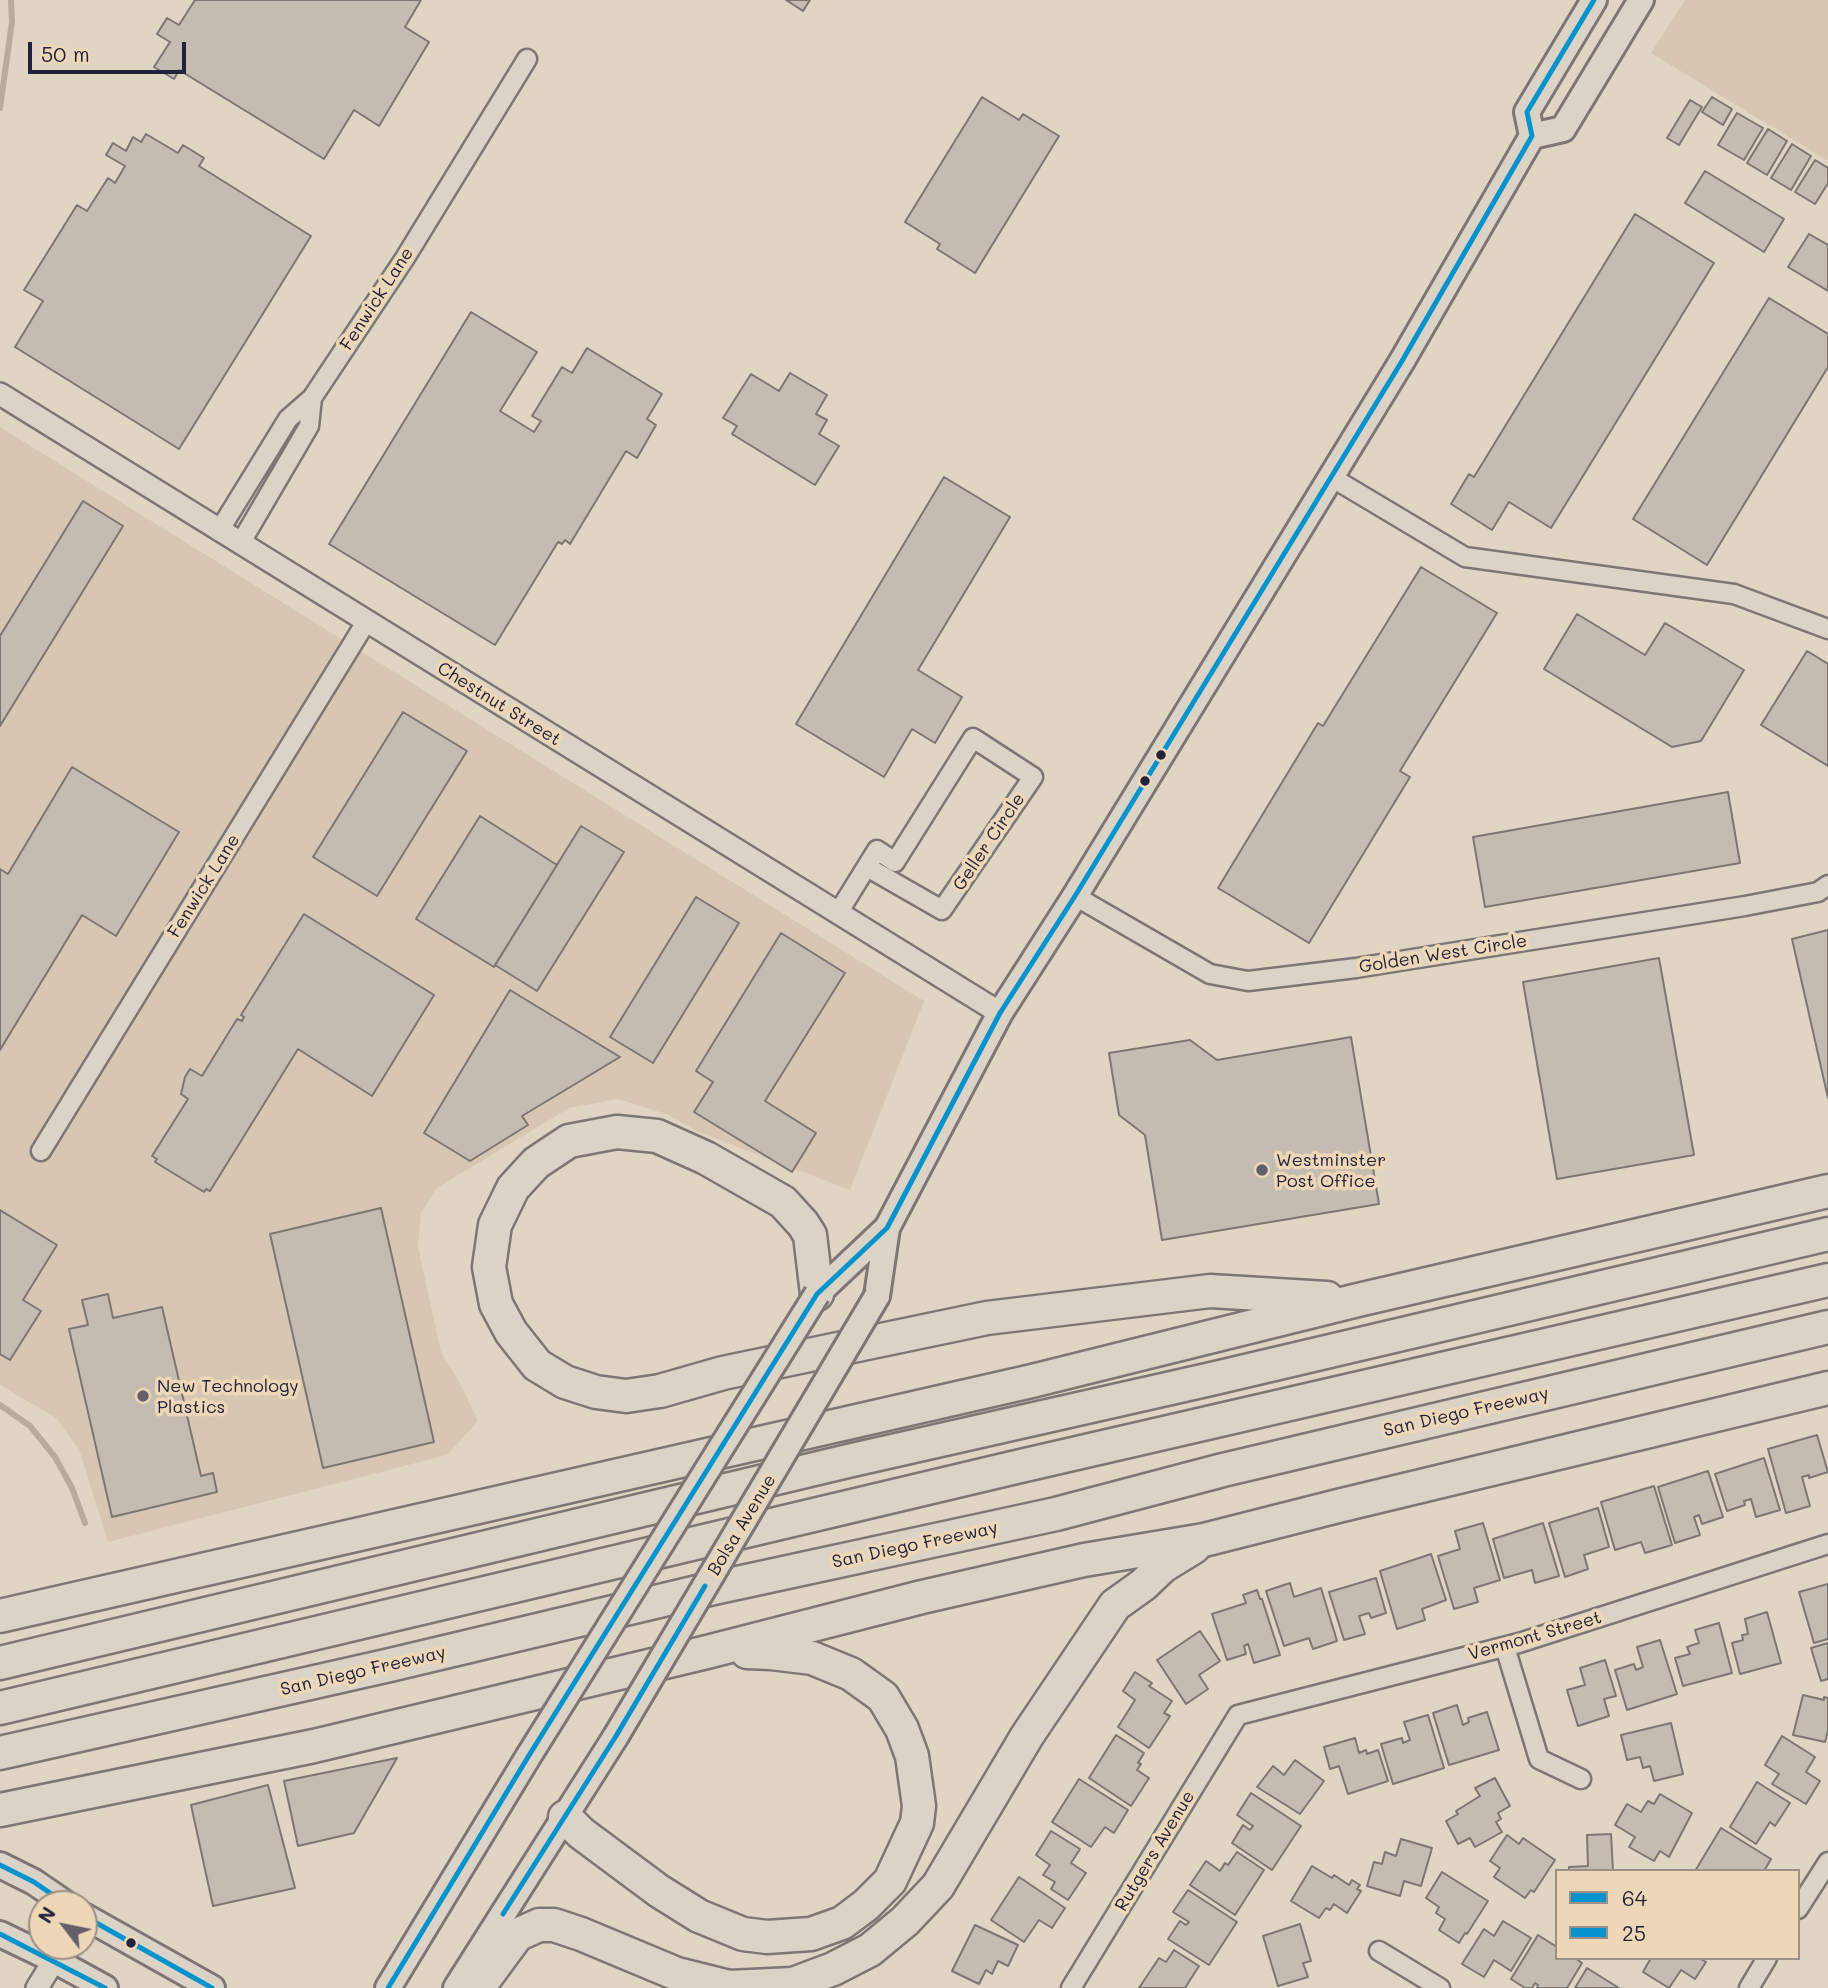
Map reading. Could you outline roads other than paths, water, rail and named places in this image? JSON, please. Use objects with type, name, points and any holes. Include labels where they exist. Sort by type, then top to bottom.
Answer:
[{"type":"highway","points":[[817,1294],[810,1235],[791,1209],[706,1157],[657,1136],[617,1132],[569,1141],[536,1163],[513,1188],[495,1225],[489,1267],[496,1304],[510,1332],[537,1365],[565,1382],[596,1392],[626,1396],[660,1391],[723,1373],[987,1318],[1210,1291],[1358,1300]]},
{"type":"highway","points":[[0,1616],[1032,1381],[1358,1300],[1828,1192]]},
{"type":"highway","points":[[0,1663],[848,1461],[1212,1379],[1828,1234]]},
{"type":"highway","points":[[0,1709],[1012,1468],[1828,1280]]},
{"type":"highway","name":"San Diego Freeway","points":[[0,1753],[715,1588],[1056,1514],[1236,1467],[1828,1326]]},
{"type":"highway","points":[[1032,1381],[1103,1388],[1212,1379]]},
{"type":"highway","points":[[0,1810],[314,1746],[1071,1563],[1204,1541],[1352,1502],[1828,1388]]},
{"type":"highway","points":[[478,1988],[517,1936],[539,1924],[554,1925],[581,1934],[677,1974],[729,1987],[793,1984],[833,1969],[870,1950],[905,1921],[938,1886],[1027,1736],[1115,1605],[1143,1585],[1163,1566],[1204,1541]]},
{"type":"highway","points":[[565,1817],[581,1833],[659,1891],[699,1916],[743,1934],[790,1937],[811,1934],[842,1923],[866,1905],[890,1881],[911,1838],[919,1806],[912,1756],[902,1728],[883,1698],[851,1674],[812,1658],[771,1653],[707,1652]]},
{"type":"highway","points":[[0,1745],[219,1657]]},
{"type":"main road","name":"Bolsa Avenue","points":[[388,1988],[528,1757],[817,1294],[887,1228],[1000,1013],[1075,896],[1402,361],[1532,136],[1527,112],[1594,0]]},
{"type":"main road","points":[[1532,136],[1563,129],[1641,0]]},
{"type":"main road","name":"Bolsa Avenue","points":[[456,1988],[617,1736],[877,1296],[887,1228]]},
{"type":"main road","points":[[0,1865],[46,1890]]},
{"type":"main road","points":[[98,1924],[212,1988]]},
{"type":"main road","points":[[0,1934],[28,1943]]},
{"type":"main road","points":[[68,1960],[105,1988]]},
{"type":"street","name":"Fenwick Lane","points":[[240,544],[309,426],[312,398],[405,258],[527,59]]},
{"type":"street","name":"Chestnut Street","points":[[0,394],[1000,1013]]},
{"type":"street","points":[[219,531],[288,419],[312,398]]},
{"type":"street","points":[[1331,477],[1465,557],[1734,594],[1828,629]]},
{"type":"street","name":"Fenwick Lane","points":[[41,1151],[366,622]]},
{"type":"street","name":"Geller Circle","points":[[972,738],[1033,777],[942,910],[867,867],[877,850],[895,862],[972,738]]},
{"type":"street","points":[[838,913],[867,867]]},
{"type":"street","name":"Golden West Circle","points":[[1075,896],[1210,974],[1248,981],[1364,967],[1745,906],[1818,892],[1828,885]]},
{"type":"street","name":"Vermont Street","points":[[1238,1715],[1505,1647],[1828,1544]]},
{"type":"street","points":[[1505,1647],[1539,1759],[1581,1779]]},
{"type":"street","name":"Rutgers Avenue","points":[[1071,1988],[1238,1715]]},
{"type":"street","points":[[1800,1906],[1828,1862]]},
{"type":"street","points":[[1379,1951],[1440,1988]]},
{"type":"street","points":[[37,1988],[55,1960]]},
{"type":"street","points":[[1749,1988],[1766,1960]]},
{"type":"waterway","points":[[0,108],[12,22],[11,0]]},
{"type":"waterway","points":[[0,1405],[30,1426],[55,1457],[72,1488],[85,1523]]},
{"type":"place","name":"Westminster Post Office","points":[[1262,1170]]},
{"type":"place","name":"New Technology Plastics","points":[[143,1396]]}]
